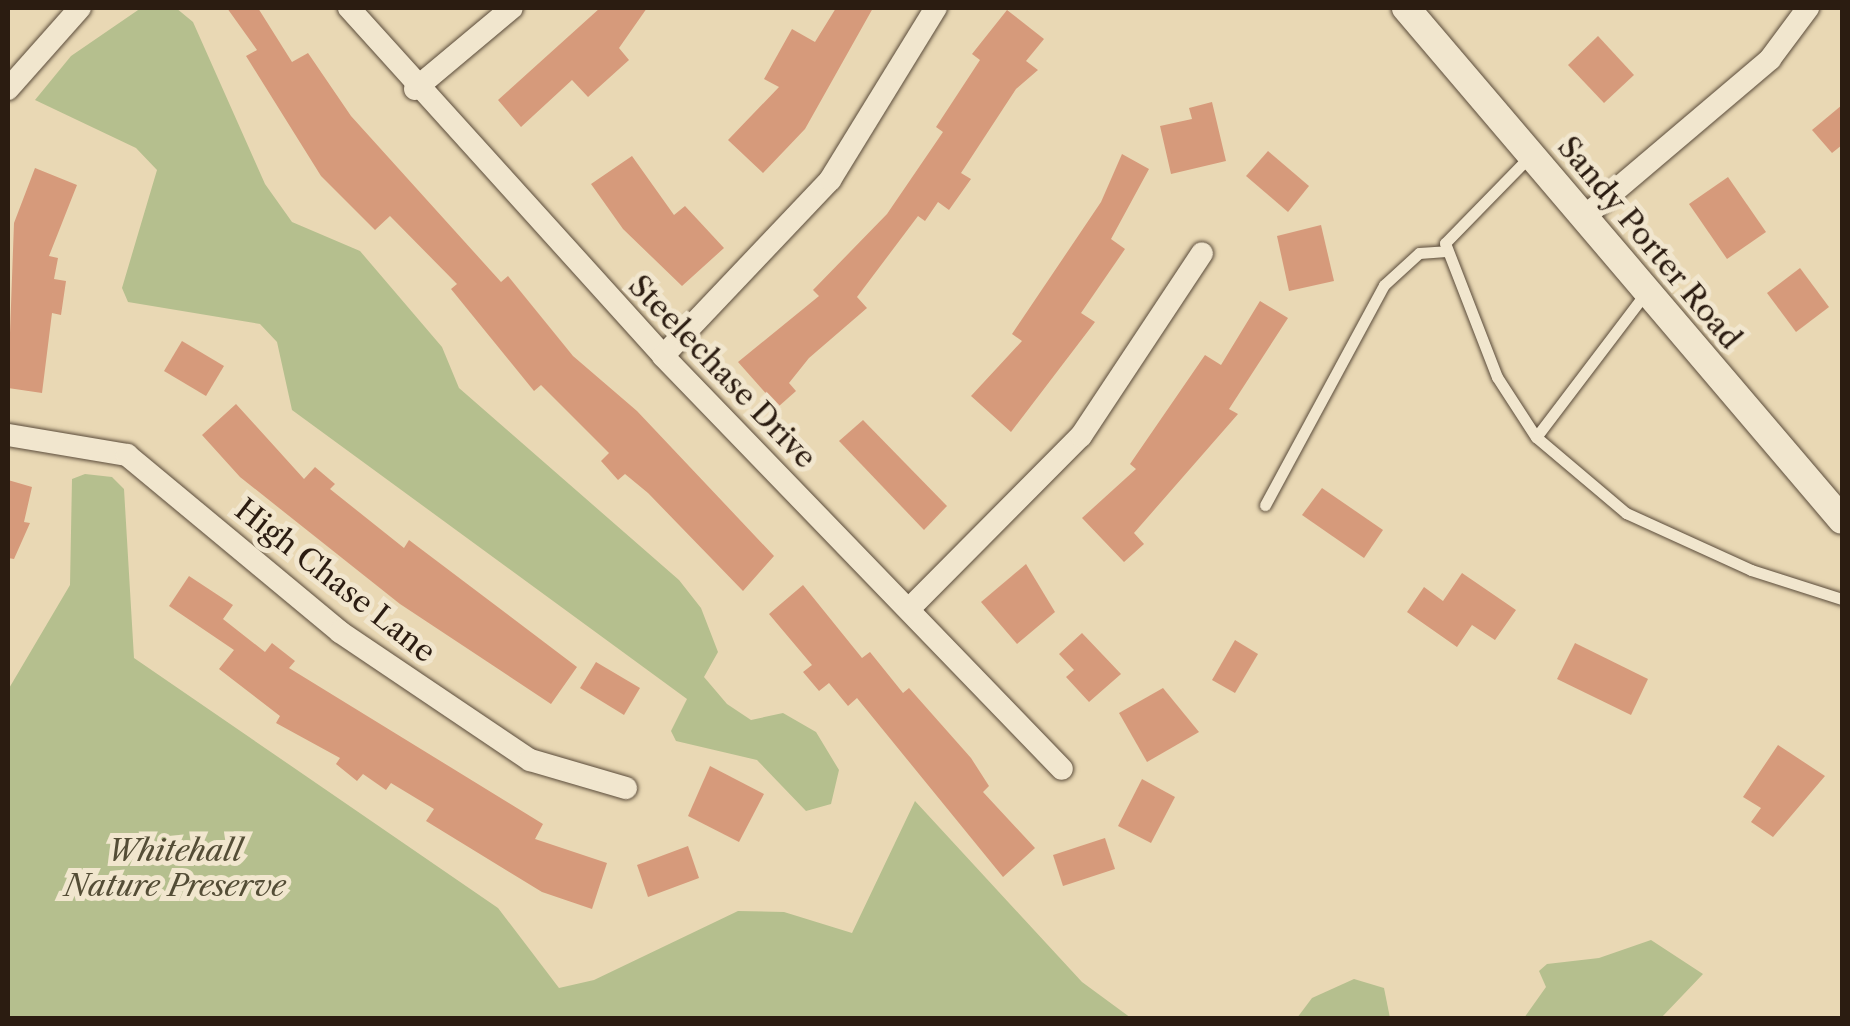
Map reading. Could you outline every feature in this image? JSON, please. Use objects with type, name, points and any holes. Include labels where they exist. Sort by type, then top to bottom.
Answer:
[{"type":"street","points":[[8,88],[80,8]]},
{"type":"street","name":"Steelechase Drive","points":[[349,8],[415,89],[663,356],[1062,770]]},
{"type":"street","points":[[415,89],[512,8]]},
{"type":"street","points":[[663,356],[830,180],[936,8]]},
{"type":"street","name":"Sandy Porter Road","points":[[1406,8],[1842,520]]},
{"type":"street","points":[[1584,217],[1770,59],[1808,8]]},
{"type":"street","points":[[908,610],[1081,436],[1202,253]]},
{"type":"street","name":"High Chase Lane","points":[[8,435],[127,456],[340,632],[514,749],[553,770],[626,788]]},
{"type":"lane","points":[[1531,155],[1450,230],[1446,251],[1497,377],[1536,437],[1626,513],[1751,570],[1842,600]]},
{"type":"lane","points":[[1265,505],[1384,285],[1419,254],[1446,251]]},
{"type":"lane","points":[[1536,437],[1647,292]]},
{"type":"green space","points":[[141,8],[176,8],[193,22],[265,184],[292,222],[360,251],[442,347],[459,388],[679,580],[701,608],[718,652],[704,677],[727,704],[751,720],[783,713],[816,732],[839,770],[831,804],[806,811],[757,760],[676,741],[671,731],[687,699],[292,410],[277,342],[260,324],[128,302],[122,288],[157,170],[136,148],[35,100],[71,56]]},
{"type":"green space","name":"Whitehall Nature Preserve","points":[[85,474],[112,477],[124,489],[134,658],[498,908],[559,988],[594,980],[738,911],[784,912],[852,933],[915,801],[1082,982],[1131,1018],[8,1018],[8,690],[70,585],[72,479]]},
{"type":"green space","points":[[1651,940],[1703,974],[1661,1018],[1524,1018],[1546,987],[1539,971],[1547,964],[1599,958]]},
{"type":"green space","points":[[1354,979],[1384,988],[1390,1018],[1297,1018],[1312,998]]},
{"type":"building","points":[[227,8],[258,8],[292,62],[308,53],[351,116],[501,282],[508,276],[573,356],[637,411],[774,556],[743,591],[648,493],[625,474],[618,480],[601,461],[609,453],[541,385],[534,391],[451,289],[457,284],[390,216],[375,230],[321,176],[246,56],[257,50]]},
{"type":"building","points":[[600,8],[647,8],[619,48],[629,60],[588,97],[572,80],[521,127],[498,100]]},
{"type":"building","points":[[836,8],[873,8],[805,129],[763,173],[728,140],[779,87],[764,79],[792,29],[815,42]]},
{"type":"building","points":[[1007,10],[1044,39],[1026,61],[1038,70],[1016,89],[961,173],[971,179],[949,210],[938,202],[925,221],[918,216],[857,297],[867,308],[809,358],[789,383],[796,391],[778,407],[738,362],[819,296],[813,290],[887,214],[943,132],[936,127],[980,60],[972,54]]},
{"type":"building","points":[[1598,36],[1634,75],[1604,103],[1568,65]]},
{"type":"building","points":[[1212,102],[1226,161],[1171,174],[1160,126],[1192,119],[1189,108]]},
{"type":"building","points":[[1842,105],[1842,145],[1832,153],[1812,130]]},
{"type":"building","points":[[1268,151],[1309,186],[1288,212],[1246,176]]},
{"type":"building","points":[[1122,154],[1149,169],[1111,239],[1125,249],[1081,313],[1095,322],[1011,432],[971,396],[1022,341],[1012,334],[1101,202]]},
{"type":"building","points":[[632,156],[674,215],[685,206],[724,248],[682,286],[623,229],[591,184]]},
{"type":"building","points":[[35,168],[77,185],[49,256],[58,258],[54,279],[66,281],[61,315],[52,313],[42,393],[8,388],[14,223]]},
{"type":"building","points":[[1728,177],[1766,232],[1727,259],[1689,204]]},
{"type":"building","points":[[1321,225],[1334,281],[1289,291],[1277,236]]},
{"type":"building","points":[[1800,268],[1829,307],[1796,332],[1767,293]]},
{"type":"building","points":[[1260,301],[1288,318],[1229,409],[1238,414],[1134,533],[1144,544],[1124,562],[1082,518],[1136,469],[1130,464],[1205,355],[1221,365]]},
{"type":"building","points":[[182,341],[224,366],[206,396],[164,371]]},
{"type":"building","points":[[236,404],[304,479],[315,467],[335,484],[330,489],[404,548],[409,540],[577,667],[551,704],[400,604],[240,477],[202,435]]},
{"type":"building","points":[[863,420],[947,506],[924,530],[839,441]]},
{"type":"building","points":[[8,480],[32,487],[24,522],[30,523],[14,559],[8,558]]},
{"type":"building","points":[[1322,488],[1383,530],[1364,558],[1302,515]]},
{"type":"building","points":[[1026,564],[1055,612],[1017,644],[981,602]]},
{"type":"building","points":[[1462,573],[1516,610],[1495,640],[1472,625],[1457,647],[1407,612],[1424,587],[1443,601]]},
{"type":"building","points":[[189,576],[233,605],[223,619],[265,652],[272,643],[295,661],[289,668],[543,824],[535,839],[607,863],[592,909],[542,892],[426,821],[434,809],[391,783],[386,790],[363,774],[357,781],[336,764],[340,758],[276,723],[280,716],[219,669],[234,650],[169,606]]},
{"type":"building","points":[[803,585],[862,658],[870,652],[903,693],[909,688],[971,758],[989,786],[983,792],[1035,848],[1003,877],[857,698],[848,706],[829,683],[819,691],[803,672],[812,665],[769,614]]},
{"type":"building","points":[[1082,633],[1121,674],[1089,702],[1066,677],[1074,670],[1059,654]]},
{"type":"building","points":[[1235,640],[1258,654],[1235,693],[1212,680]]},
{"type":"building","points":[[1575,643],[1648,679],[1631,715],[1557,679]]},
{"type":"building","points":[[596,662],[640,688],[624,715],[580,688]]},
{"type":"building","points":[[1163,688],[1199,732],[1147,762],[1119,713]]},
{"type":"building","points":[[1778,745],[1825,776],[1773,837],[1751,822],[1761,808],[1743,797]]},
{"type":"building","points":[[710,766],[764,794],[739,842],[688,816]]},
{"type":"building","points":[[1142,779],[1175,797],[1151,843],[1118,826]]},
{"type":"building","points":[[1105,838],[1115,869],[1063,886],[1053,855]]},
{"type":"building","points":[[688,846],[699,878],[648,897],[637,865]]}]
